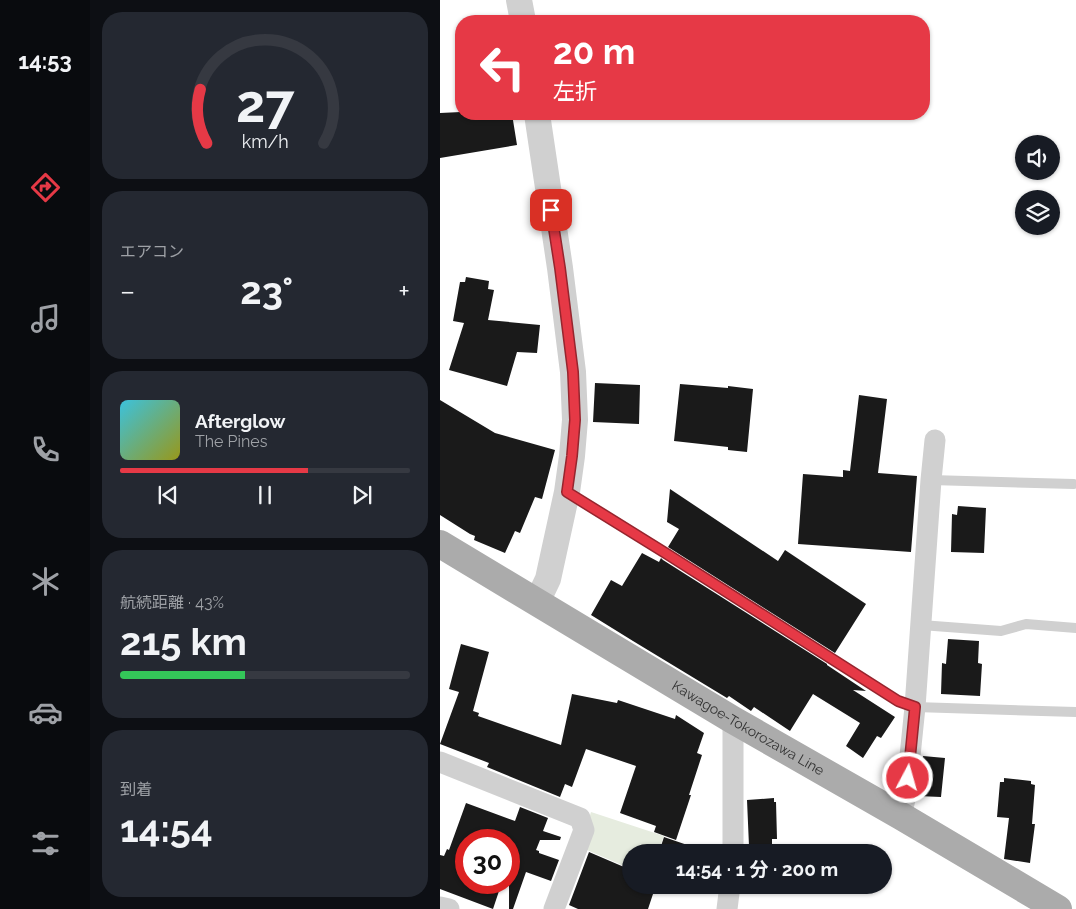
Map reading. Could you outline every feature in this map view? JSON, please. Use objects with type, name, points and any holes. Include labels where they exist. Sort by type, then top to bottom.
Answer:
[{"type":"main road","name":"Kawagoe-Tokorozawa Line","points":[[440,544],[734,720],[1058,909]]},
{"type":"street","points":[[519,0],[522,15]]},
{"type":"street","points":[[537,602],[548,579],[567,492],[575,420],[573,372],[538,120]]},
{"type":"street","points":[[901,816],[906,796],[915,707],[935,440]]},
{"type":"street","points":[[733,844],[734,720]]},
{"type":"street","points":[[440,762],[580,818],[584,830],[554,909]]},
{"type":"street","points":[[727,909],[729,894]]},
{"type":"street","points":[[440,907],[450,909]]},
{"type":"lane","points":[[931,480],[1074,484]]},
{"type":"lane","points":[[567,492],[898,701],[915,707],[1076,712]]},
{"type":"lane","points":[[921,625],[1002,631],[1026,624],[1076,628]]},
{"type":"shaded area","points":[[591,812],[664,836],[661,844],[622,844],[622,865],[580,847]]},
{"type":"building","points":[[455,112],[455,120],[513,120],[517,145],[440,158],[440,113]]},
{"type":"building","points":[[466,277],[489,281],[488,289],[494,290],[488,320],[540,325],[537,353],[517,352],[507,386],[449,370],[464,323],[453,321],[460,282],[465,282]]},
{"type":"building","points":[[595,383],[640,385],[639,424],[593,422]]},
{"type":"building","points":[[680,384],[753,389],[747,452],[728,450],[728,447],[674,441]]},
{"type":"building","points":[[859,395],[887,399],[878,473],[917,476],[911,552],[798,544],[803,474],[843,477],[843,470],[850,471]]},
{"type":"building","points":[[440,400],[495,433],[555,450],[542,499],[535,497],[520,533],[515,531],[505,553],[474,540],[475,536],[440,515]]},
{"type":"building","points":[[670,489],[778,561],[785,550],[866,604],[835,653],[668,547],[679,529],[667,522]]},
{"type":"building","points":[[958,506],[986,508],[984,553],[951,552],[952,514],[957,515]]},
{"type":"building","points":[[642,553],[659,562],[661,558],[866,691],[853,690],[895,717],[881,738],[877,736],[863,758],[846,746],[860,723],[813,694],[790,731],[754,707],[751,711],[729,696],[727,698],[591,615],[611,580],[622,586]]},
{"type":"building","points":[[948,639],[979,641],[978,663],[982,664],[980,696],[941,694],[942,663],[946,664]]},
{"type":"building","points":[[461,644],[489,652],[473,711],[479,713],[478,716],[561,745],[572,694],[617,703],[618,700],[675,719],[676,715],[704,733],[697,753],[702,755],[676,840],[654,832],[656,826],[620,813],[636,766],[586,749],[572,787],[565,784],[560,797],[487,767],[489,763],[440,744],[459,692],[449,689]]},
{"type":"building","points":[[923,756],[945,758],[941,797],[918,796]]},
{"type":"building","points":[[1004,778],[1031,781],[1031,784],[1035,785],[1032,824],[1035,824],[1030,863],[1004,859],[1009,818],[997,817],[1000,782],[1004,782]]},
{"type":"building","points":[[774,798],[774,802],[776,802],[777,839],[772,839],[772,844],[749,844],[747,800]]},
{"type":"building","points":[[466,803],[515,821],[520,807],[548,818],[543,831],[561,837],[560,840],[540,840],[536,850],[539,853],[559,860],[551,881],[526,872],[520,889],[520,829],[457,829]]},
{"type":"building","points":[[455,833],[455,894],[498,894],[493,909],[440,889],[440,855],[444,856],[447,849],[449,850]]},
{"type":"building","points":[[664,837],[684,844],[662,844]]},
{"type":"building","points":[[589,852],[622,866],[622,894],[653,894],[648,909],[578,909],[569,905]]},
{"type":"building","points":[[509,894],[518,894],[513,909],[509,909]]},
{"type":"route","points":[[551,210],[573,372],[575,420],[567,492],[898,701],[915,707],[908,778]]}]
